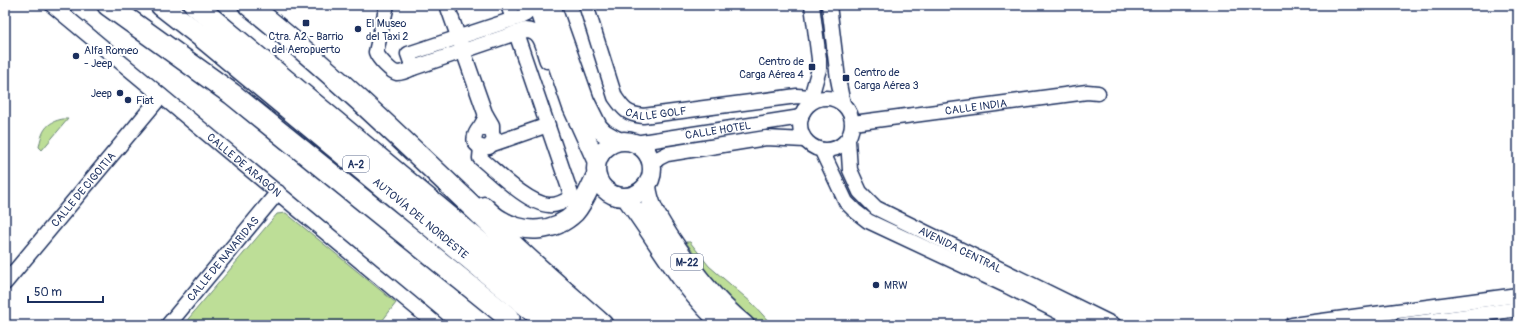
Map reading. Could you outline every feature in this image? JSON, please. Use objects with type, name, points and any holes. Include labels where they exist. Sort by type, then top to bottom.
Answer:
[{"type":"highway","points":[[108,5],[238,99],[514,321]]},
{"type":"highway","points":[[128,5],[450,265],[514,321]]},
{"type":"highway","name":"AUTOVÍA DEL NORDESTE","points":[[161,5],[202,37],[550,325]]},
{"type":"highway","name":"AUTOVÍA DEL NORDESTE","points":[[195,5],[579,325]]},
{"type":"highway","points":[[249,5],[362,101],[519,251],[602,325]]},
{"type":"highway","points":[[477,240],[496,247],[592,325]]},
{"type":"main road","points":[[537,5],[572,107],[596,168],[599,184],[604,191],[612,195],[626,198],[634,196],[647,186],[650,180],[652,164],[646,152],[604,133],[598,127],[585,101],[551,5]]},
{"type":"main road","points":[[401,138],[500,220],[515,227],[531,230],[547,229],[575,213],[581,204],[601,152],[609,145],[626,142]]},
{"type":"main road","name":"M-22","points":[[647,186],[648,195],[653,210],[678,249],[706,287],[726,309],[745,325]]},
{"type":"main road","name":"M-22","points":[[626,198],[689,290],[723,325]]},
{"type":"street","name":"CALLE DE ARAGÓN","points":[[52,5],[437,325]]},
{"type":"street","points":[[387,5],[376,52],[378,57],[395,72],[398,73],[516,33],[531,30],[537,34],[558,91],[572,107]]},
{"type":"street","points":[[447,5],[486,115],[486,138],[480,158],[530,199],[548,206],[556,205],[572,197],[516,33]]},
{"type":"street","points":[[508,5],[512,19]]},
{"type":"street","points":[[413,68],[408,54],[526,14],[529,9],[528,5]]},
{"type":"street","name":"CALLE GOLF","points":[[586,5],[615,97],[622,107],[631,114],[643,116],[776,100],[797,96],[808,106]]},
{"type":"street","points":[[808,106],[826,98],[835,99],[848,109],[853,123],[852,132],[848,140],[841,147],[822,151],[810,145],[801,133],[800,125],[808,106],[819,69],[812,5]]},
{"type":"street","points":[[829,5],[838,79],[843,104]]},
{"type":"street","name":"CALLE INDIA","points":[[853,123],[1087,92],[1098,93]]},
{"type":"street","name":"CALLE DE CIGOITIA","points":[[5,283],[161,96]]},
{"type":"street","name":"CALLE HOTEL","points":[[626,142],[808,106]]},
{"type":"street","points":[[486,138],[548,124]]},
{"type":"street","name":"CALLE HOTEL","points":[[652,164],[667,154],[766,138],[805,140]]},
{"type":"street","name":"AVENIDA CENTRAL","points":[[848,140],[850,170],[860,192],[876,208],[1114,325]]},
{"type":"street","name":"AVENIDA CENTRAL","points":[[822,151],[846,202],[854,211],[868,221],[1007,286],[1084,325]]},
{"type":"street","name":"CALLE DE NAVARIDAS","points":[[168,325],[278,192]]},
{"type":"street","points":[[1292,325],[1518,295]]},
{"type":"street","points":[[1402,325],[1518,309]]},
{"type":"green space","points":[[68,119],[42,150],[39,147],[43,132],[52,122]]},
{"type":"green space","points":[[286,213],[396,303],[379,325],[183,325],[277,214]]},
{"type":"green space","points":[[686,242],[690,242],[709,266],[752,303],[772,325],[761,325],[737,306],[718,288]]},
{"type":"place","name":"Ctra. A2 - Barrio del Aeropuerto","points":[[306,23]]},
{"type":"place","name":"El Museo del Taxi 2","points":[[358,29]]},
{"type":"place","name":"Alfa Romeo - Jeep","points":[[76,56]]},
{"type":"place","name":"Centro de Carga Aérea 4","points":[[812,67]]},
{"type":"place","name":"Centro de Carga Aérea 3","points":[[846,78]]},
{"type":"place","name":"Jeep","points":[[120,93]]},
{"type":"place","name":"Fiat","points":[[128,100]]},
{"type":"place","name":"MRW","points":[[876,285]]}]
